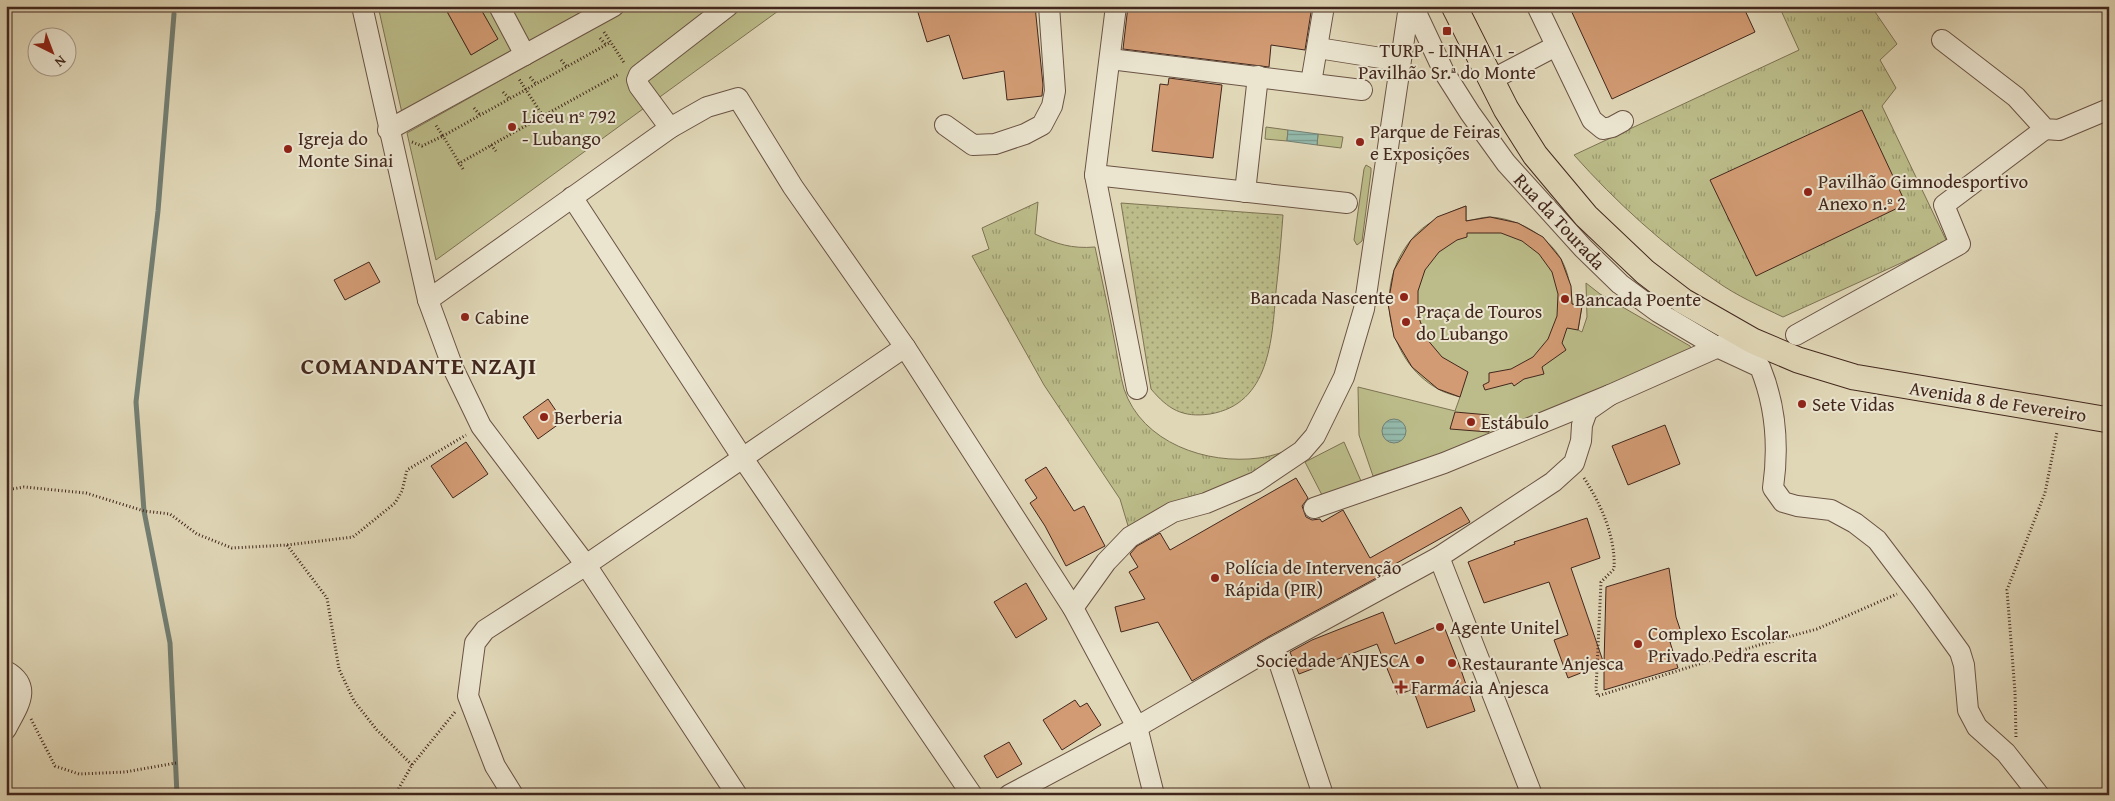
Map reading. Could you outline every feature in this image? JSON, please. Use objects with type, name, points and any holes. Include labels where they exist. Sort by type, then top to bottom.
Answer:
[{"type":"main road","name":"Avenida 8 de Fevereiro","points":[[1454,6],[1490,80],[1535,155],[1586,216],[1645,272],[1710,318],[1743,336],[1798,360],[1854,377],[2109,420]]},
{"type":"street","points":[[362,6],[388,130],[428,300],[453,368],[481,426],[586,565],[737,795]]},
{"type":"street","points":[[499,6],[517,59]]},
{"type":"street","points":[[670,128],[639,86],[637,80],[639,75],[728,6]]},
{"type":"street","points":[[945,125],[973,145],[995,144],[1025,134],[1042,125],[1052,106],[1055,91],[1049,6]]},
{"type":"street","points":[[1116,6],[1095,175],[1137,389]]},
{"type":"street","points":[[1311,84],[1324,6]]},
{"type":"street","points":[[1074,608],[1106,562],[1130,537],[1173,512],[1206,503],[1256,482],[1302,451],[1314,436],[1344,377],[1364,309],[1400,61],[1411,6]]},
{"type":"street","name":"Rua da Tourada","points":[[1411,6],[1444,72],[1470,112],[1506,163],[1546,208],[1620,284],[1658,312],[1717,348],[1760,367],[1768,387],[1776,427],[1774,488],[1783,502],[1797,506],[1831,510],[1854,523],[1877,540],[1913,587]]},
{"type":"street","points":[[1538,6],[1595,124],[1600,128],[1607,129],[1623,121]]},
{"type":"street","points":[[388,130],[601,11]]},
{"type":"street","points":[[1942,40],[2016,97],[2045,129]]},
{"type":"street","points":[[1490,80],[1556,46]]},
{"type":"street","points":[[1318,48],[1400,61]]},
{"type":"street","points":[[1110,59],[1362,90]]},
{"type":"street","points":[[1245,192],[1258,76]]},
{"type":"street","points":[[428,300],[670,128],[707,107],[738,98],[793,187],[905,347],[1074,608],[1137,726],[1154,795]]},
{"type":"street","points":[[1796,335],[1960,244],[1944,205],[2045,129],[2059,130],[2109,109]]},
{"type":"street","points":[[1095,175],[1347,203]]},
{"type":"street","points":[[572,197],[742,457],[972,795]]},
{"type":"street","points":[[1314,508],[1444,463],[1610,395],[1743,336]]},
{"type":"street","points":[[513,795],[495,766],[468,696],[476,643],[485,630],[586,565],[905,347]]},
{"type":"street","points":[[1009,795],[1137,726],[1274,647],[1439,557],[1553,482],[1574,462],[1581,441],[1582,425],[1587,411],[1610,395]]},
{"type":"street","points":[[1439,557],[1532,795]]},
{"type":"street","points":[[1913,587],[1960,652],[1964,665],[1968,710],[1977,727],[2006,753],[2039,795]]},
{"type":"street","points":[[1274,647],[1323,795]]},
{"type":"street","points":[[6,671],[15,676],[21,684],[22,698],[6,729]]},
{"type":"path","points":[[601,11],[611,42],[639,86]]},
{"type":"path","points":[[600,38],[606,45]]},
{"type":"path","points":[[463,169],[458,164],[443,136],[611,42]]},
{"type":"path","points":[[517,59],[526,90],[543,116]]},
{"type":"path","points":[[561,60],[567,67]]},
{"type":"path","points":[[458,164],[628,69]]},
{"type":"path","points":[[530,77],[536,84]]},
{"type":"path","points":[[504,92],[510,99]]},
{"type":"path","points":[[582,95],[586,100]]},
{"type":"path","points":[[474,108],[480,115]]},
{"type":"path","points":[[552,112],[556,117]]},
{"type":"path","points":[[491,146],[496,151]]},
{"type":"path","points":[[2016,765],[2014,692],[2007,590],[2045,493],[2061,412]]},
{"type":"path","points":[[6,490],[24,487],[86,493],[144,510],[170,514],[197,534],[232,548],[287,545],[353,537],[395,503],[402,490],[407,470],[481,426]]},
{"type":"path","points":[[1574,462],[1598,499],[1615,554],[1614,568],[1601,582],[1596,690],[1598,696],[1759,645],[1817,630],[1913,587]]},
{"type":"path","points":[[287,545],[327,598],[339,669],[354,700],[378,730],[412,765]]},
{"type":"path","points":[[395,795],[412,765],[468,696]]},
{"type":"path","points":[[22,698],[55,766],[79,774],[125,772],[176,763]]},
{"type":"green space","points":[[378,6],[444,6],[471,55],[497,39],[480,7],[491,6],[514,49],[402,113]]},
{"type":"green space","points":[[505,6],[586,6],[583,11],[525,44]]},
{"type":"green space","points":[[633,6],[716,6],[715,10],[627,77],[647,106],[436,260],[407,133]]},
{"type":"green space","points":[[741,6],[785,6],[657,99],[647,81],[652,74]]},
{"type":"green space","points":[[1779,6],[1871,6],[1897,44],[1880,60],[1896,88],[1882,106],[1947,242],[1783,317],[1732,291],[1678,253],[1607,190],[1574,155],[1799,50]]},
{"type":"green space","points":[[1266,127],[1288,130],[1287,141],[1265,139]]},
{"type":"green space","points":[[1318,134],[1343,137],[1341,148],[1317,145]]},
{"type":"green space","points":[[1366,165],[1371,168],[1371,172],[1362,241],[1357,245],[1354,240]]},
{"type":"green space","points":[[1038,202],[1035,234],[1064,245],[1095,247],[1124,389],[1133,408],[1145,424],[1179,446],[1218,458],[1259,458],[1303,445],[1262,473],[1129,529],[1120,499],[1044,385],[972,256],[989,249],[982,228]]},
{"type":"green space","points":[[1121,203],[1283,215],[1272,329],[1264,367],[1256,383],[1245,397],[1230,408],[1210,414],[1191,415],[1170,407],[1151,389]]},
{"type":"green space","points":[[1466,206],[1466,221],[1484,217],[1500,218],[1530,229],[1548,242],[1564,264],[1568,275],[1572,304],[1582,306],[1578,330],[1582,332],[1587,317],[1586,283],[1600,294],[1690,346],[1691,349],[1689,353],[1440,454],[1373,476],[1359,435],[1358,387],[1455,411],[1460,397],[1438,389],[1420,376],[1406,360],[1397,341],[1391,320],[1389,299],[1392,278],[1399,258],[1411,240],[1429,223]]},
{"type":"green space","points":[[1344,442],[1361,481],[1323,497],[1305,462]]},
{"type":"shaded area","points":[[1288,130],[1318,134],[1317,145],[1287,141]]},
{"type":"shaded area","points":[[1394,419],[1403,422],[1406,431],[1403,440],[1394,443],[1385,440],[1382,431],[1385,422]]},
{"type":"building","points":[[444,6],[479,6],[498,39],[471,55]]},
{"type":"building","points":[[916,6],[1035,6],[1043,85],[1042,96],[1007,100],[1004,71],[963,79],[949,35],[927,42]]},
{"type":"building","points":[[1128,6],[1312,6],[1305,50],[1271,45],[1269,67],[1123,49]]},
{"type":"building","points":[[1569,6],[1743,6],[1755,32],[1612,99]]},
{"type":"building","points":[[1169,78],[1222,85],[1213,158],[1152,151],[1160,84],[1168,85]]},
{"type":"building","name":"Pavilhão Gimnodesportivo Anexo n.º 2","points":[[1862,110],[1906,204],[1756,276],[1710,180]]},
{"type":"building","name":"Praça de Touros do Lubango","points":[[1466,206],[1466,221],[1490,217],[1518,223],[1543,237],[1561,259],[1571,286],[1572,304],[1582,306],[1578,330],[1567,328],[1562,343],[1566,350],[1542,367],[1544,374],[1524,379],[1514,386],[1512,383],[1485,390],[1483,385],[1489,382],[1489,373],[1511,369],[1533,357],[1548,339],[1557,316],[1558,294],[1552,272],[1539,254],[1522,241],[1501,233],[1467,233],[1467,237],[1457,240],[1439,252],[1425,270],[1418,291],[1418,315],[1426,338],[1442,357],[1468,372],[1460,397],[1438,389],[1412,367],[1394,337],[1388,304],[1394,270],[1411,240],[1437,217]]},
{"type":"building","points":[[369,262],[380,282],[345,300],[334,280]]},
{"type":"building","points":[[548,399],[563,421],[538,439],[523,417]]},
{"type":"building","name":"Estábulo","points":[[1455,412],[1489,415],[1489,432],[1450,429]]},
{"type":"building","points":[[1665,425],[1680,464],[1628,485],[1612,446]]},
{"type":"building","points":[[466,442],[488,474],[453,498],[431,466]]},
{"type":"building","points":[[1046,467],[1074,511],[1084,506],[1105,546],[1066,566],[1045,526],[1030,503],[1037,498],[1025,480]]},
{"type":"building","points":[[1296,478],[1308,498],[1302,506],[1306,517],[1312,520],[1320,519],[1322,522],[1343,510],[1370,558],[1461,507],[1470,522],[1379,573],[1380,576],[1192,681],[1158,622],[1121,632],[1115,607],[1145,599],[1129,572],[1138,567],[1130,554],[1137,546],[1160,533],[1170,550]]},
{"type":"building","points":[[1587,518],[1600,558],[1571,568],[1604,664],[1568,678],[1554,640],[1568,635],[1549,582],[1484,603],[1468,562],[1515,544],[1514,542]]},
{"type":"building","name":"Complexo Escolar Privado Pedra escrita","points":[[1669,568],[1676,617],[1683,638],[1670,642],[1678,668],[1604,690],[1606,587]]},
{"type":"building","points":[[1026,583],[1047,619],[1016,638],[994,602]]},
{"type":"building","points":[[1383,612],[1395,644],[1443,624],[1475,711],[1427,728],[1413,689],[1398,695],[1377,644],[1299,674],[1290,652],[1312,640]]},
{"type":"building","points":[[1075,700],[1080,707],[1087,703],[1101,725],[1062,750],[1043,720]]},
{"type":"building","points":[[1009,742],[1022,764],[997,778],[984,756]]},
{"type":"waterway","points":[[174,14],[158,211],[136,402],[144,511],[170,643],[177,795]]},
{"type":"place","name":"TURP - LINHA 1 - Pavilhão Sr.ª do Monte","points":[[1447,31]]},
{"type":"place","name":"Liceu nº 792 - Lubango","points":[[512,127]]},
{"type":"place","name":"Parque de Feiras e Exposições","points":[[1360,142]]},
{"type":"place","name":"Igreja do Monte Sinai","points":[[288,149]]},
{"type":"place","name":"Pavilhão Gimnodesportivo Anexo n.º 2","points":[[1808,192]]},
{"type":"place","name":"Bancada Nascente","points":[[1404,297]]},
{"type":"place","name":"Bancada Poente","points":[[1565,299]]},
{"type":"place","name":"Cabine","points":[[465,317]]},
{"type":"place","name":"Praça de Touros do Lubango","points":[[1406,322]]},
{"type":"place","name":"Sete Vidas","points":[[1802,404]]},
{"type":"place","name":"Berberia","points":[[544,417]]},
{"type":"place","name":"Estábulo","points":[[1471,422]]},
{"type":"place","name":"Polícia de Intervenção Rápida (PIR)","points":[[1215,578]]},
{"type":"place","name":"Agente Unitel","points":[[1440,627]]},
{"type":"place","name":"Complexo Escolar Privado Pedra escrita","points":[[1638,644]]},
{"type":"place","name":"Sociedade ANJESCA","points":[[1420,660]]},
{"type":"place","name":"Restaurante Anjesca","points":[[1452,663]]},
{"type":"place","name":"Farmácia Anjesca","points":[[1401,687]]},
{"type":"district","name":"COMANDANTE NZAJI","points":[[419,365]]}]
